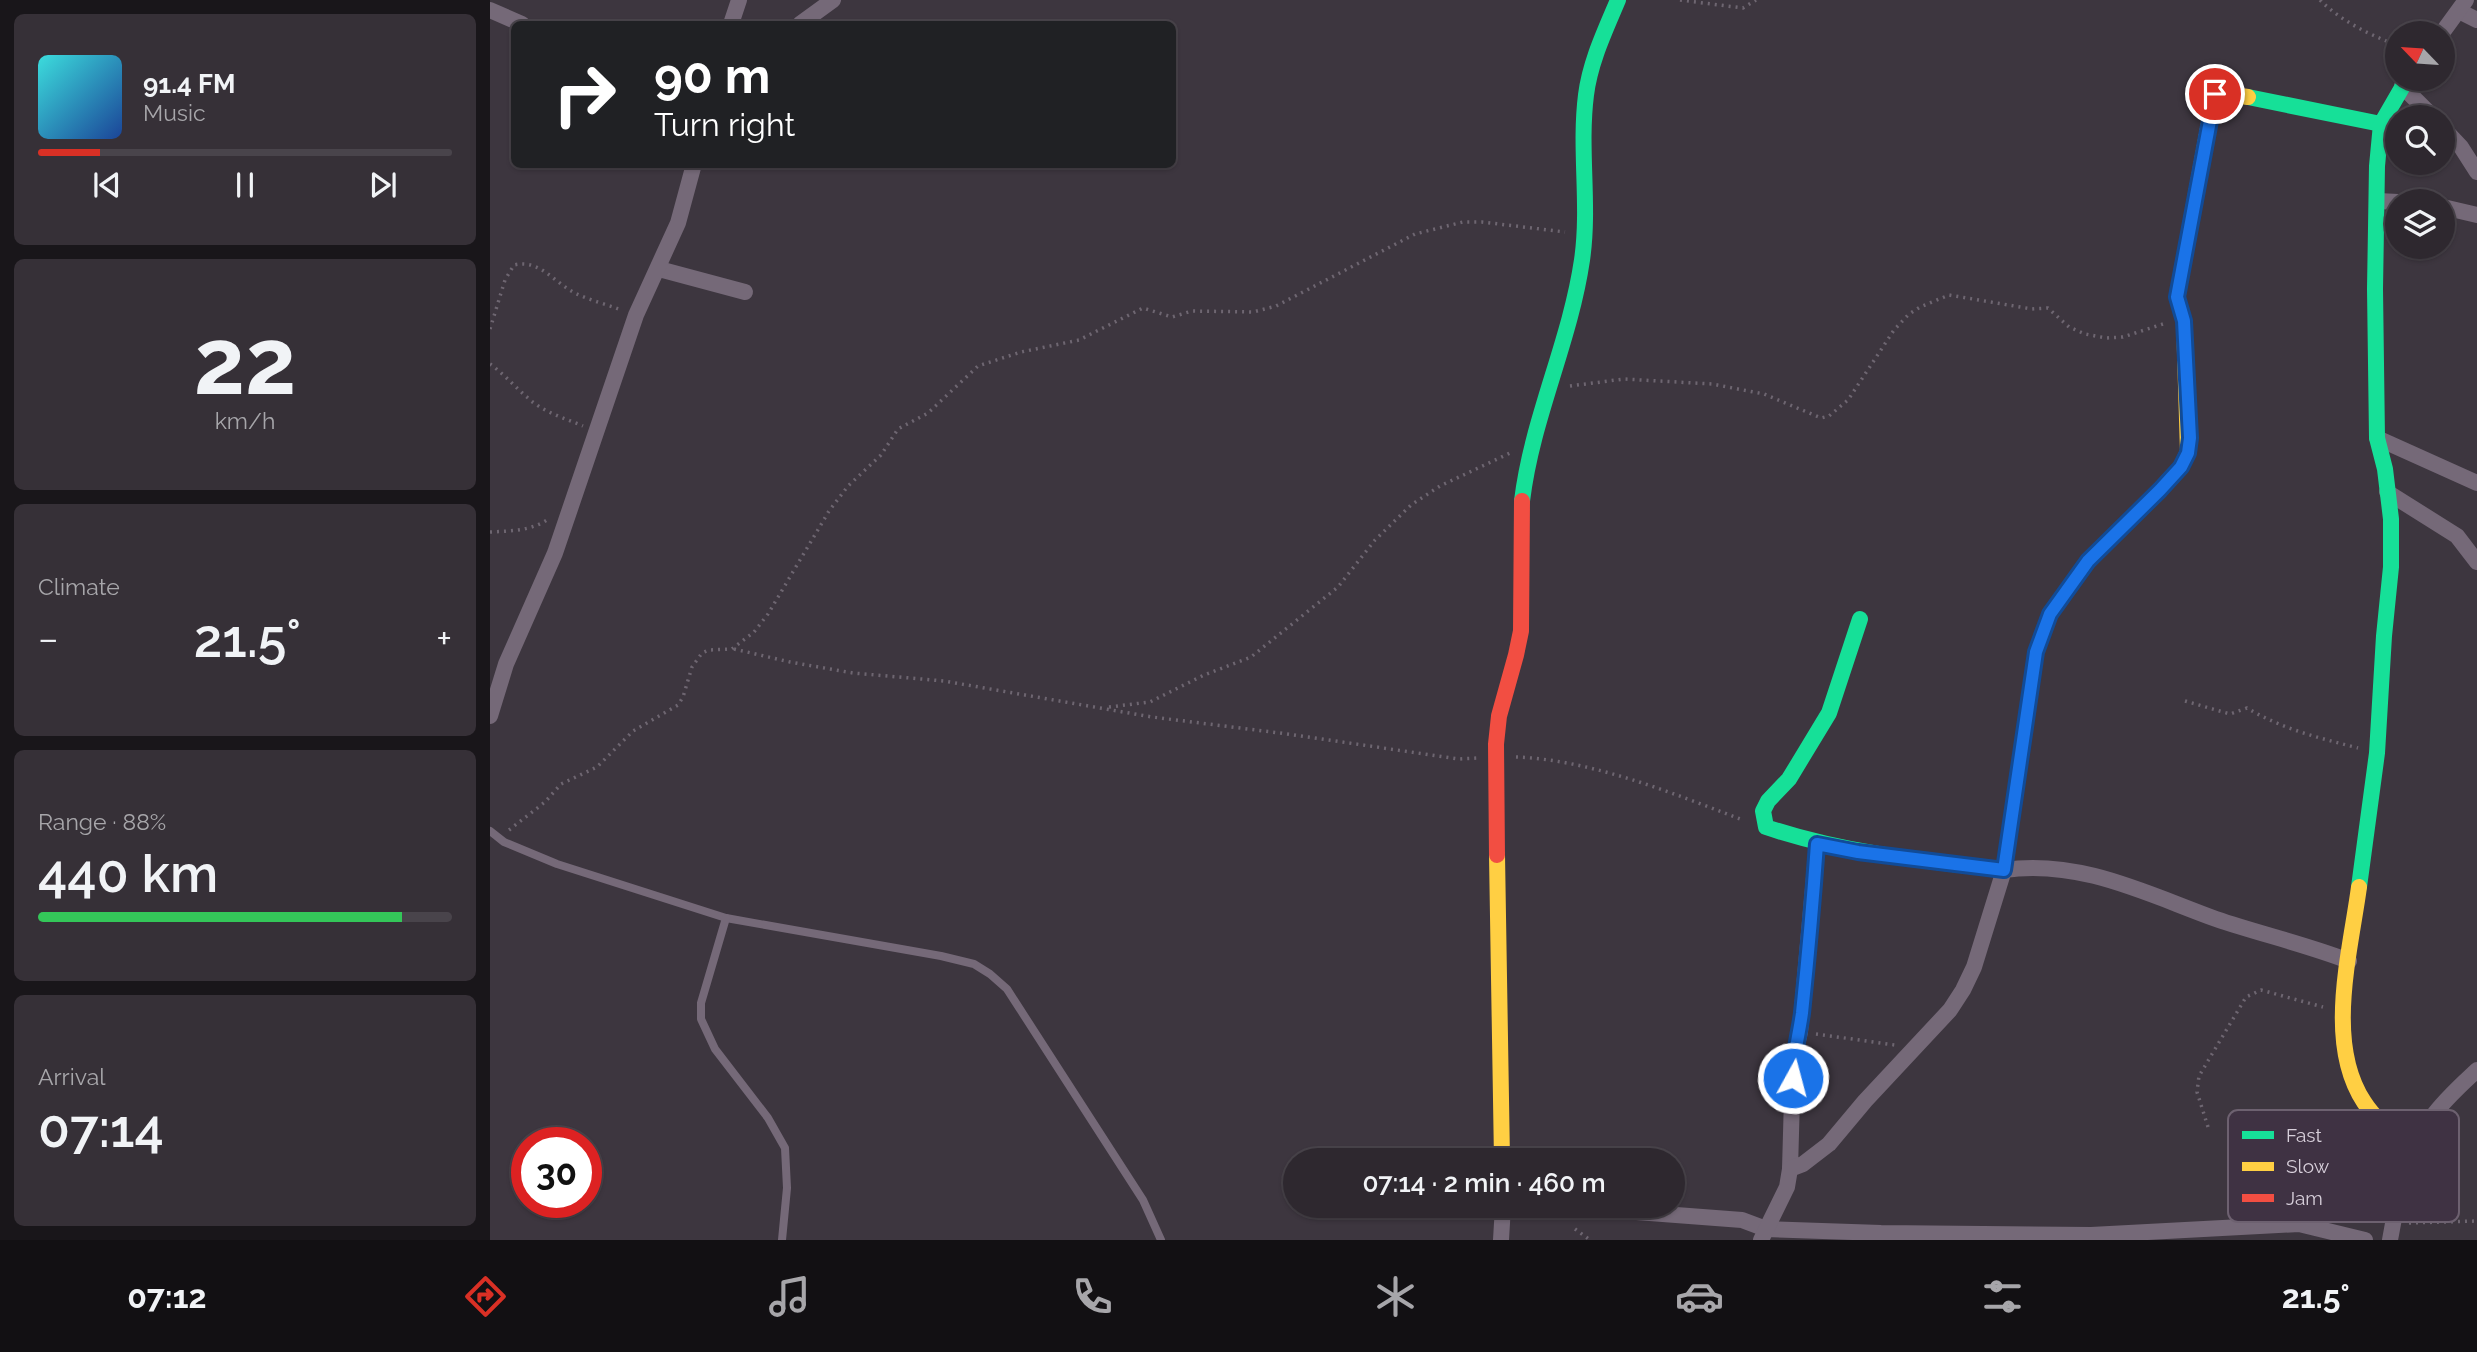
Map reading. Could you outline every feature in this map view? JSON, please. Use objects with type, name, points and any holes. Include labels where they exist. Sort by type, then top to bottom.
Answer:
[{"type":"street","points":[[732,21],[738,0]]},
{"type":"street","points":[[804,21],[833,0]]},
{"type":"street","points":[[1502,1148],[1497,986],[1497,726],[1520,634],[1522,590],[1519,519],[1531,443],[1567,325],[1582,264],[1586,232],[1586,93],[1597,52],[1618,0]]},
{"type":"street","points":[[2451,21],[2463,6],[2477,20]]},
{"type":"street","points":[[490,10],[515,21]]},
{"type":"street","points":[[2370,1110],[2346,1066],[2342,1012],[2377,753],[2391,567],[2391,519],[2377,438],[2377,166],[2382,124],[2399,91]]},
{"type":"street","points":[[2412,91],[2423,105]]},
{"type":"street","points":[[1790,1169],[1803,1164],[1829,1144],[1950,1010],[1963,990],[1974,967],[2004,870],[2036,652],[2050,614],[2088,561],[2160,490],[2181,467],[2188,453],[2190,438],[2184,321],[2177,297],[2215,94],[2260,99],[2382,124]]},
{"type":"street","points":[[2455,140],[2477,172]]},
{"type":"street","points":[[490,716],[506,664],[555,553],[636,315],[659,270],[678,223],[693,168]]},
{"type":"street","points":[[2378,201],[2385,201]]},
{"type":"street","points":[[2455,210],[2477,215]]},
{"type":"street","points":[[659,270],[745,292]]},
{"type":"street","points":[[2377,438],[2477,483]]},
{"type":"street","points":[[2387,492],[2457,536],[2477,562]]},
{"type":"street","points":[[1860,619],[1829,713],[1788,779],[1768,801],[1763,811],[1766,827],[1817,844],[1858,852],[2004,870],[2060,870],[2123,883],[2215,918],[2349,961]]},
{"type":"street","points":[[1764,1235],[1787,1187],[1790,1169],[1793,1062],[1800,1032],[1817,844]]},
{"type":"street","points":[[2438,1110],[2477,1070]]},
{"type":"street","points":[[1685,1216],[1742,1220],[1764,1235],[2091,1235],[2299,1224],[2365,1240]]},
{"type":"street","points":[[1501,1240],[1502,1218]]},
{"type":"lane","points":[[490,831],[532,854],[726,918],[948,957],[983,968],[1007,989],[1022,1011],[1041,1045],[1143,1200],[1161,1240]]},
{"type":"lane","points":[[726,918],[701,1003],[701,1018],[715,1049],[768,1118],[785,1148],[787,1172],[782,1240]]},
{"type":"path","points":[[1680,0],[1742,8],[1756,0]]},
{"type":"path","points":[[2320,0],[2336,16],[2385,40]]},
{"type":"path","points":[[732,649],[754,632],[768,614],[809,544],[848,486],[881,455],[898,429],[928,413],[978,366],[1021,352],[1079,340],[1143,308],[1172,317],[1192,312],[1264,310],[1415,234],[1439,227],[1482,222],[1555,232],[1586,232]]},
{"type":"path","points":[[490,329],[505,280],[514,265],[525,263],[541,268],[575,293],[636,315]]},
{"type":"path","points":[[1545,393],[1582,383],[1624,379],[1712,384],[1765,394],[1821,418],[1829,416],[1848,400],[1894,330],[1909,314],[1950,295],[2032,309],[2048,308],[2069,327],[2085,334],[2106,338],[2123,337],[2159,324],[2184,321]]},
{"type":"path","points":[[490,364],[504,374],[529,400],[552,414],[598,431]]},
{"type":"path","points":[[1104,708],[1150,702],[1251,657],[1338,587],[1375,540],[1410,505],[1440,486],[1531,443]]},
{"type":"path","points":[[490,532],[527,528],[541,524],[554,515]]},
{"type":"path","points":[[499,838],[545,802],[561,784],[597,767],[633,731],[678,705],[692,667],[702,653],[732,649],[840,671],[944,681],[1185,722],[1459,759],[1497,756],[1566,761],[1694,800],[1766,827]]},
{"type":"path","points":[[2185,701],[2230,714],[2247,708],[2265,719],[2304,734],[2377,753]]},
{"type":"path","points":[[2208,1127],[2197,1092],[2199,1076],[2249,995],[2257,990],[2264,990],[2342,1012]]},
{"type":"path","points":[[1800,1032],[1915,1048]]},
{"type":"path","points":[[2391,1232],[2477,1221]]},
{"type":"traffic: fast","points":[[1522,501],[1534,440],[1569,321],[1582,260],[1585,219],[1584,116],[1588,83],[1618,0]]},
{"type":"traffic: fast","points":[[2359,887],[2377,753],[2391,567],[2391,519],[2385,469],[2377,438],[2377,166],[2381,124],[2400,91]]},
{"type":"traffic: fast","points":[[2248,97],[2381,124]]},
{"type":"traffic: fast","points":[[1860,619],[1829,713],[1789,779],[1768,801],[1763,811],[1766,827],[1854,850],[2004,870],[2036,652],[2050,614],[2088,561],[2152,498]]},
{"type":"traffic: slow","points":[[2152,498],[2181,467],[2188,452],[2184,321],[2177,297],[2214,96],[2219,93],[2248,97]]},
{"type":"traffic: slow","points":[[1497,855],[1502,1148]]},
{"type":"traffic: slow","points":[[2359,887],[2346,969],[2343,1026],[2352,1079],[2370,1110]]},
{"type":"traffic: jam","points":[[1497,855],[1496,744],[1499,716],[1521,631],[1522,501]]},
{"type":"route","points":[[1793,1078],[1811,925],[1817,844],[1858,852],[2004,870],[2036,652],[2050,614],[2088,561],[2160,490],[2186,460],[2190,438],[2184,321],[2177,297],[2215,94]]}]
